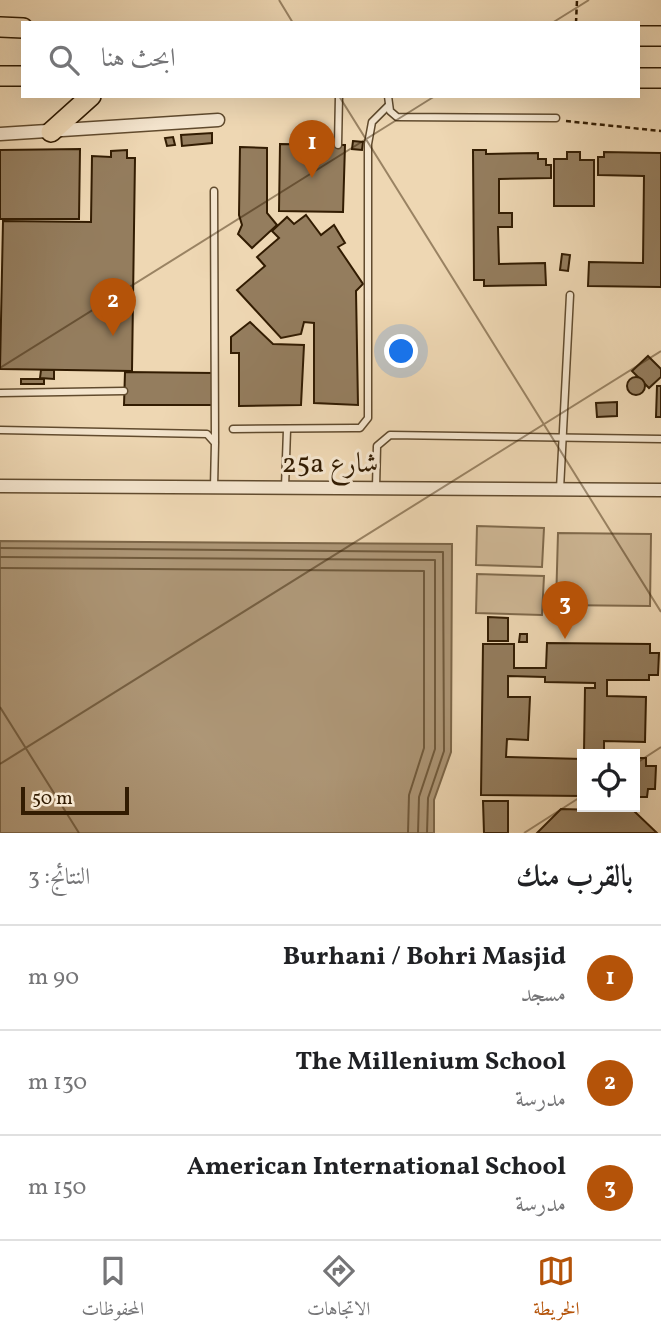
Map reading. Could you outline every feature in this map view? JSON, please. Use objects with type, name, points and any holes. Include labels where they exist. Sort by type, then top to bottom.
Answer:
[{"type":"main road","points":[[0,27],[21,28]]},
{"type":"main road","points":[[640,36],[661,36]]},
{"type":"main road","points":[[0,76],[21,76]]},
{"type":"main road","points":[[640,78],[661,78]]},
{"type":"main road","points":[[51,132],[89,98]]},
{"type":"street","points":[[640,29],[661,26]]},
{"type":"street","points":[[0,134],[218,120]]},
{"type":"street","name":"25a شارع","points":[[0,486],[661,490]]},
{"type":"lane","points":[[338,145],[339,98]]},
{"type":"lane","points":[[388,98],[392,115],[402,117],[556,118]]},
{"type":"lane","points":[[233,429],[360,428],[368,418],[368,144],[372,122],[388,106]]},
{"type":"lane","points":[[214,191],[214,489]]},
{"type":"lane","points":[[560,489],[570,295]]},
{"type":"lane","points":[[0,393],[124,391]]},
{"type":"lane","points":[[0,430],[201,433],[215,443]]},
{"type":"lane","points":[[285,489],[287,430]]},
{"type":"lane","points":[[376,488],[377,446],[390,435],[661,439]]},
{"type":"path","points":[[576,21],[577,0]]},
{"type":"path","points":[[556,118],[583,125],[661,131]]},
{"type":"shaded area","points":[[477,526],[544,528],[542,567],[476,565]]},
{"type":"shaded area","points":[[558,533],[651,534],[650,606],[556,605]]},
{"type":"shaded area","points":[[477,574],[544,576],[542,615],[476,613]]},
{"type":"water","points":[[0,541],[452,544],[451,752],[434,800],[434,833],[0,833]]},
{"type":"building","points":[[212,133],[212,143],[182,146],[181,135]]},
{"type":"building","points":[[173,137],[175,145],[167,146],[165,138]]},
{"type":"building","points":[[353,141],[363,142],[362,150],[352,149]]},
{"type":"building","points":[[280,144],[345,145],[343,212],[279,211]]},
{"type":"building","points":[[240,147],[267,148],[267,213],[277,225],[252,248],[238,234],[242,225],[239,215]]},
{"type":"building","points":[[80,149],[79,219],[0,219],[0,150]]},
{"type":"building","points":[[127,150],[127,158],[135,158],[132,371],[0,369],[3,221],[91,222],[92,156],[111,157],[111,151]]},
{"type":"building","points":[[473,150],[486,150],[486,154],[538,153],[538,159],[546,159],[546,165],[551,165],[551,178],[499,179],[499,213],[512,213],[512,227],[498,227],[499,264],[545,263],[546,285],[484,286],[484,280],[474,280]]},
{"type":"building","points":[[567,152],[580,152],[580,160],[594,160],[594,206],[554,206],[554,159],[567,159]]},
{"type":"building","points":[[604,152],[661,153],[661,287],[588,286],[589,262],[643,263],[644,176],[598,175],[598,157],[604,157]]},
{"type":"building","points":[[306,215],[321,235],[334,225],[345,243],[338,247],[363,284],[356,291],[358,405],[314,403],[314,323],[304,322],[301,334],[281,338],[237,290],[265,266],[257,257],[279,238],[272,231],[287,217],[294,224]]},
{"type":"building","points":[[562,254],[570,255],[568,271],[560,270]]},
{"type":"building","points":[[250,322],[273,344],[304,345],[301,405],[239,406],[239,353],[231,353],[231,337]]},
{"type":"building","points":[[648,356],[661,369],[661,377],[649,388],[632,371]]},
{"type":"building","points":[[41,370],[54,370],[54,379],[40,378]]},
{"type":"building","points":[[125,372],[213,373],[213,405],[124,405]]},
{"type":"building","points":[[636,377],[642,380],[645,386],[642,392],[636,395],[630,392],[627,386],[630,380]]},
{"type":"building","points":[[21,379],[44,379],[44,384],[21,384]]},
{"type":"building","points":[[657,386],[661,386],[661,417],[656,417]]},
{"type":"building","points":[[617,402],[617,416],[597,417],[596,403]]},
{"type":"building","points":[[488,617],[508,618],[508,641],[488,641]]},
{"type":"building","points":[[520,634],[527,634],[527,642],[519,642]]},
{"type":"building","points":[[547,643],[650,644],[650,653],[659,653],[658,675],[649,675],[649,680],[607,680],[607,696],[646,697],[645,742],[604,741],[604,749],[584,749],[585,688],[595,688],[595,683],[545,682],[545,677],[508,676],[508,697],[530,697],[528,740],[507,739],[506,757],[577,759],[577,796],[481,795],[483,644],[514,644],[514,668],[546,668]]},
{"type":"building","points":[[640,758],[646,758],[646,766],[656,766],[655,789],[648,789],[647,797],[640,797]]},
{"type":"building","points":[[483,801],[508,801],[508,833],[484,833]]},
{"type":"building","points":[[561,809],[577,809],[577,812],[635,812],[657,833],[537,833]]},
{"type":"place","name":"Burhani / Bohri Masjid","points":[[312,178]]},
{"type":"place","name":"The Millenium School","points":[[113,336]]},
{"type":"place","name":"American International School","points":[[565,639]]}]
